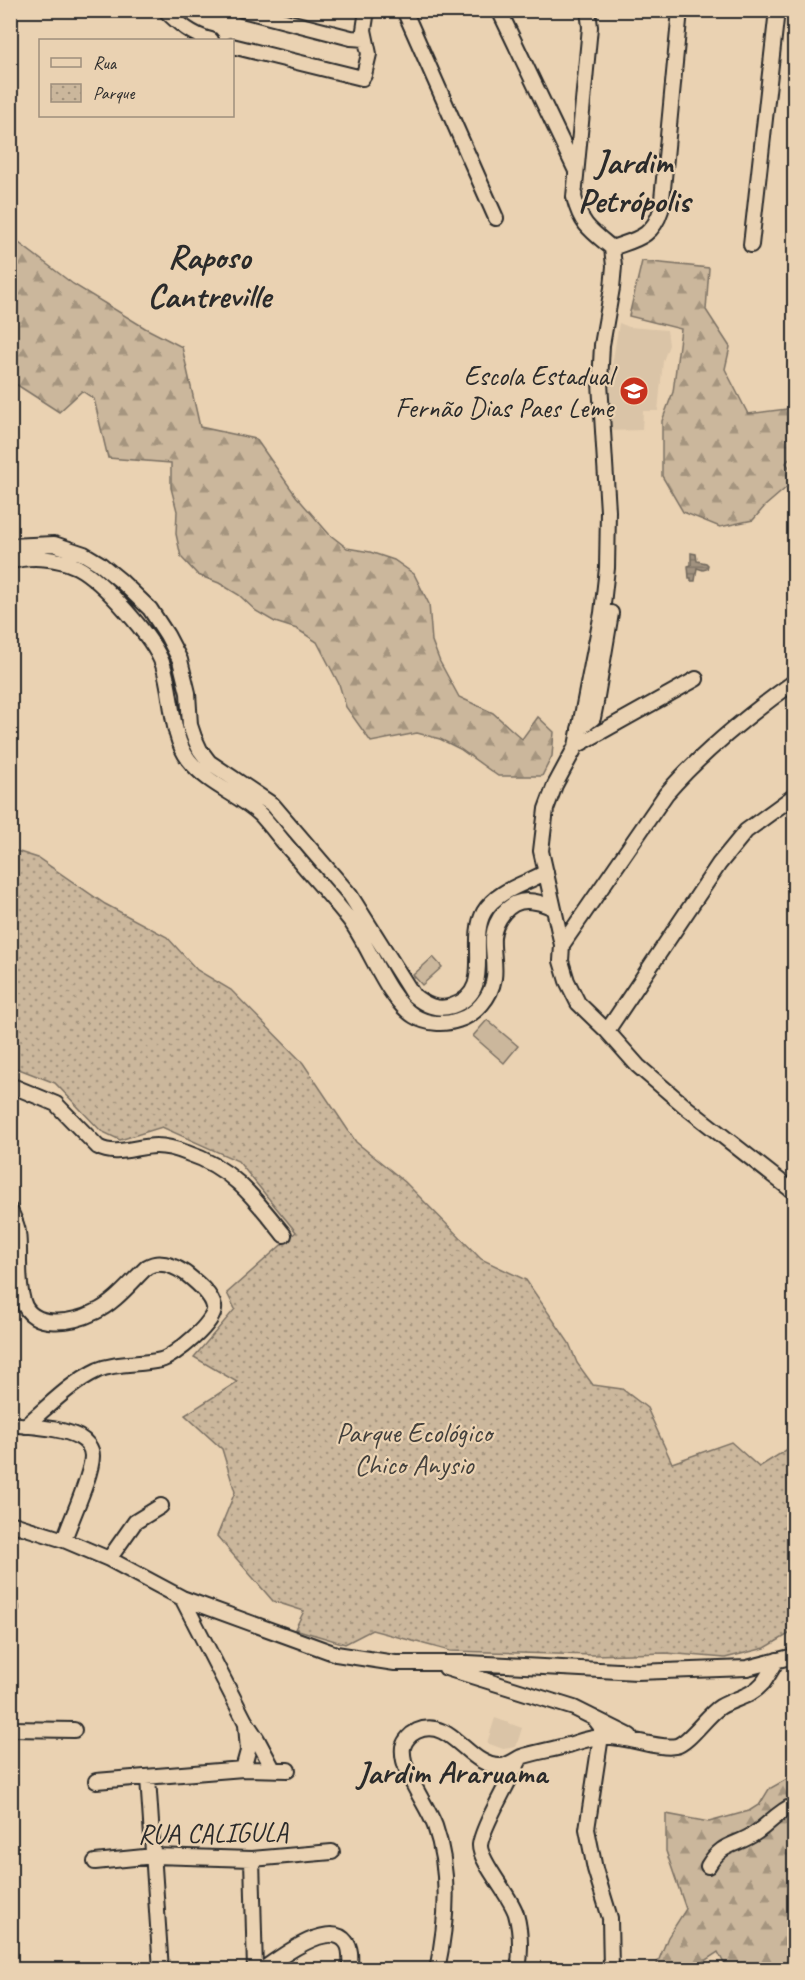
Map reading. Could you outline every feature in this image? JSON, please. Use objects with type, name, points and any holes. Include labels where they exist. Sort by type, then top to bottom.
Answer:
[{"type":"street","points":[[165,10],[183,27],[209,39]]},
{"type":"street","points":[[242,10],[351,38],[364,39]]},
{"type":"street","points":[[234,47],[362,78],[369,54],[364,39],[367,10]]},
{"type":"street","points":[[404,10],[496,218]]},
{"type":"street","points":[[499,10],[576,171]]},
{"type":"street","points":[[588,10],[590,27],[574,197],[578,215],[588,229],[612,248],[614,266],[602,345],[600,383],[608,511],[607,568],[602,613],[576,746],[555,785],[546,809],[541,851],[561,945],[561,961],[567,981],[578,1003],[607,1030],[638,1066],[687,1108],[795,1192]]},
{"type":"street","points":[[612,248],[646,235],[657,222],[661,210],[680,10]]},
{"type":"street","points":[[751,245],[777,10]]},
{"type":"street","points":[[10,546],[54,544],[84,554],[99,562],[150,609],[180,660],[188,693],[194,737],[209,762],[273,805],[350,895],[413,995],[423,1003],[446,1008],[468,997],[475,988],[478,976],[479,925],[484,912],[504,892],[546,872]]},
{"type":"street","points":[[78,567],[84,554]]},
{"type":"street","points":[[10,562],[38,558],[78,567],[126,610],[150,641],[163,663],[179,742],[188,759],[201,773],[261,815],[350,921],[402,1006],[415,1017],[430,1022],[448,1023],[465,1018],[478,1008],[489,995],[494,978],[493,940],[498,920],[512,906],[524,901],[536,901],[553,908]]},
{"type":"street","points":[[579,729],[593,718],[611,613]]},
{"type":"street","points":[[576,746],[696,679]]},
{"type":"street","points":[[561,945],[666,794],[685,772],[702,755],[795,682]]},
{"type":"street","points":[[607,1030],[719,864],[746,831],[795,796]]},
{"type":"street","points":[[276,833],[288,822]]},
{"type":"street","points":[[531,881],[536,901]]},
{"type":"street","points":[[468,997],[478,1008]]},
{"type":"street","points":[[10,1085],[56,1104],[98,1147],[105,1151],[156,1146],[171,1147],[200,1157],[233,1176],[251,1194],[284,1235]]},
{"type":"street","points":[[10,1210],[18,1230],[23,1303],[39,1320],[56,1322],[96,1312],[154,1263],[162,1263],[181,1270],[195,1281],[210,1298],[214,1307],[209,1320],[177,1351],[164,1359],[100,1369],[84,1378],[25,1426]]},
{"type":"street","points":[[10,1424],[80,1437],[87,1443],[92,1453],[90,1468],[64,1540]]},
{"type":"street","points":[[109,1559],[135,1522],[161,1506]]},
{"type":"street","points":[[10,1523],[64,1540],[109,1559],[182,1598],[336,1654],[395,1662],[637,1672],[747,1668],[795,1656]]},
{"type":"street","points":[[182,1598],[245,1722],[273,1769]]},
{"type":"street","points":[[437,1970],[446,1907],[442,1852],[431,1817],[406,1767],[404,1746],[410,1735],[424,1728],[444,1732],[488,1764],[502,1767],[521,1757],[602,1736],[677,1746],[687,1740],[697,1727],[720,1707],[747,1696],[762,1683],[777,1660]]},
{"type":"street","points":[[435,1664],[574,1708],[637,1740]]},
{"type":"street","points":[[594,1718],[602,1726],[602,1736],[587,1829],[595,1869],[610,1918],[611,1970]]},
{"type":"street","points":[[243,1770],[248,1751],[245,1722]]},
{"type":"street","points":[[10,1730],[74,1730]]},
{"type":"street","points":[[518,1970],[521,1951],[516,1913],[485,1860],[480,1847],[484,1832],[521,1757]]},
{"type":"street","points":[[96,1781],[243,1770],[288,1770]]},
{"type":"street","points":[[148,1778],[161,1970]]},
{"type":"street","points":[[708,1866],[716,1852],[756,1833],[777,1814],[795,1805]]},
{"type":"street","name":"RUA CALIGULA","points":[[95,1862],[154,1856],[252,1859],[332,1852]]},
{"type":"street","points":[[252,1859],[255,1970]]},
{"type":"street","points":[[262,1970],[305,1941],[339,1936],[346,1941],[350,1949],[350,1970]]},
{"type":"shaded area","name":"Escola Estadual Fernão Dias Paes Leme","points":[[619,323],[629,327],[667,330],[669,345],[663,361],[658,411],[643,411],[642,430],[608,431],[605,408]]},
{"type":"shaded area","points":[[691,553],[696,554],[697,561],[708,565],[707,569],[697,568],[695,581],[689,578],[688,566],[691,565]]},
{"type":"shaded area","points":[[495,1718],[522,1728],[516,1747],[503,1749],[487,1743]]},
{"type":"green space","points":[[11,237],[73,284],[145,328],[182,347],[200,427],[256,439],[296,496],[329,534],[347,548],[370,552],[394,560],[414,574],[429,604],[432,641],[440,662],[459,697],[493,713],[522,739],[538,717],[554,732],[552,756],[542,776],[498,776],[460,749],[440,739],[417,733],[371,742],[346,707],[339,684],[317,642],[297,629],[275,622],[256,611],[239,595],[219,583],[198,575],[181,557],[176,534],[177,511],[171,488],[171,463],[108,458],[94,399],[82,391],[59,412],[11,381]]},
{"type":"green space","points":[[642,261],[709,268],[706,310],[730,347],[725,369],[748,414],[794,408],[794,453],[786,463],[794,474],[794,481],[765,506],[753,520],[720,527],[683,512],[662,476],[662,421],[673,392],[681,329],[629,316]]},
{"type":"green space","name":"Parque Ecológico Chico Anysio","points":[[10,849],[38,858],[105,904],[167,937],[197,970],[231,990],[303,1063],[356,1142],[405,1182],[481,1259],[526,1280],[569,1343],[577,1363],[593,1385],[622,1389],[647,1408],[672,1463],[731,1442],[759,1467],[794,1445],[794,1631],[765,1648],[725,1658],[666,1653],[594,1655],[450,1651],[372,1630],[345,1644],[295,1629],[304,1611],[273,1601],[217,1536],[235,1492],[222,1449],[185,1415],[237,1382],[194,1357],[235,1309],[227,1293],[296,1232],[238,1161],[162,1127],[120,1140],[101,1131],[55,1083],[11,1066]]},
{"type":"green space","points":[[433,957],[442,967],[422,985],[413,975]]},
{"type":"green space","points":[[487,1020],[518,1046],[504,1063],[473,1036]]},
{"type":"green space","points":[[794,1775],[794,1969],[727,1969],[718,1952],[692,1969],[659,1969],[656,1967],[668,1937],[686,1909],[666,1851],[666,1814],[709,1822],[749,1811],[760,1804],[769,1789]]},
{"type":"place","name":"Escola Estadual Fernão Dias Paes Leme","points":[[634,391]]},
{"type":"district","name":"Jardim Petrópolis","points":[[634,180]]},
{"type":"district","name":"Raposo Cantreville","points":[[209,276]]},
{"type":"district","name":"Jardim Araruama","points":[[452,1772]]}]
